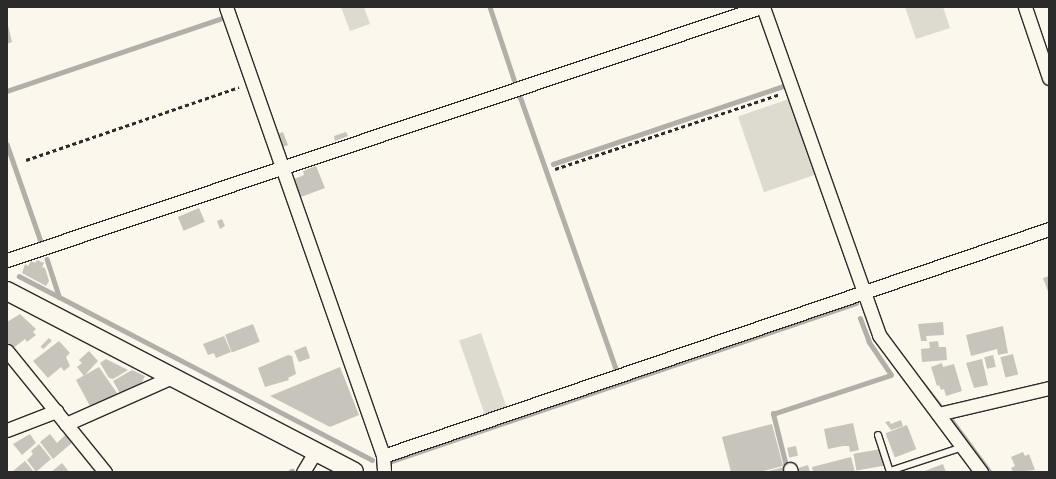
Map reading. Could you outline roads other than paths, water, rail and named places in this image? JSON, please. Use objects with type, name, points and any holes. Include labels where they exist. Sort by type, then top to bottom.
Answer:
[{"type":"street","points":[[226,7],[383,456],[384,472]]},
{"type":"street","points":[[7,260],[762,7],[862,294],[879,335],[981,472]]},
{"type":"street","points":[[1025,7],[1049,78]]},
{"type":"street","points":[[383,456],[1049,229]]},
{"type":"street","points":[[7,291],[172,377],[310,465],[354,472]]},
{"type":"street","points":[[7,351],[102,471]]},
{"type":"street","points":[[66,424],[172,377]]},
{"type":"street","points":[[938,414],[1049,388]]},
{"type":"street","points":[[7,430],[56,411]]},
{"type":"lane","points":[[878,435],[890,471],[962,447]]},
{"type":"waterway","points":[[490,7],[514,79]]},
{"type":"waterway","points":[[7,91],[220,19]]},
{"type":"waterway","points":[[553,164],[783,86]]},
{"type":"waterway","points":[[520,96],[617,372]]},
{"type":"waterway","points":[[7,144],[40,239]]},
{"type":"waterway","points":[[47,259],[59,297]]},
{"type":"waterway","points":[[19,276],[372,460]]},
{"type":"waterway","points":[[392,461],[856,303]]},
{"type":"waterway","points":[[786,466],[773,414],[891,375],[869,342],[860,319]]},
{"type":"waterway","points":[[922,383],[940,406]]},
{"type":"waterway","points":[[950,418],[990,472]]}]
